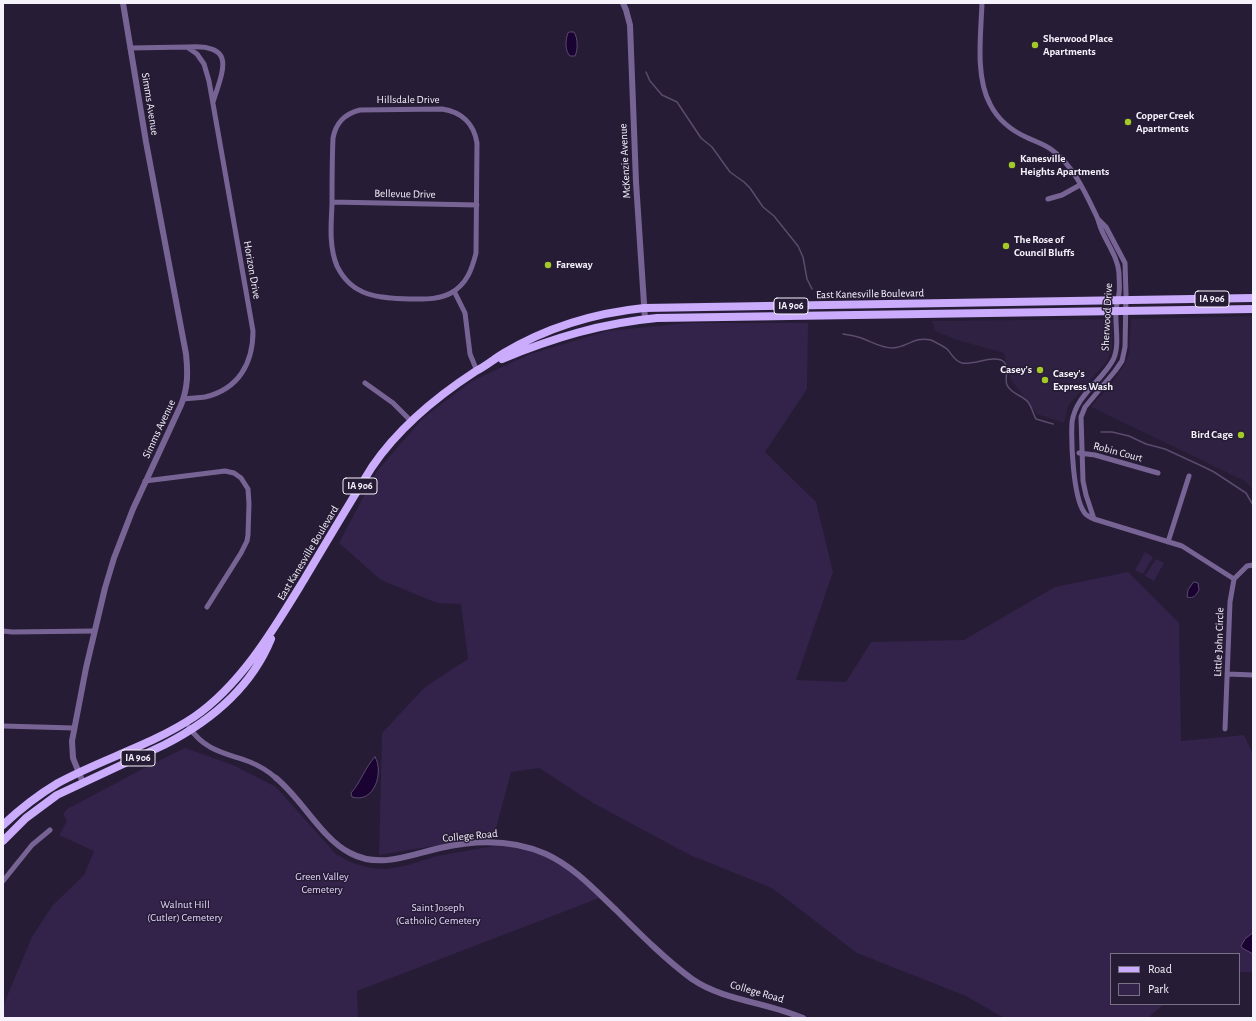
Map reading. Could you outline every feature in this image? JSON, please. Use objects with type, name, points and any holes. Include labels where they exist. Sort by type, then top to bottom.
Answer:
[{"type":"main road","name":"East Kanesville Boulevard","points":[[3,825],[23,807],[57,784],[186,722],[210,704],[244,671],[275,629],[372,467],[389,444],[411,421],[442,395],[504,353],[519,345],[569,324],[607,314],[644,308],[1253,298]]},
{"type":"main road","name":"East Kanesville Boulevard","points":[[477,371],[517,353],[579,331],[645,319],[674,317],[1253,309]]},
{"type":"main road","name":"East Kanesville Boulevard","points":[[3,841],[22,821],[57,795],[164,745],[191,730],[223,706],[244,684],[262,659],[275,629]]},
{"type":"street","name":"Simms Avenue","points":[[83,782],[72,751],[74,728],[86,668],[114,558],[122,534],[145,481],[184,399],[188,380],[186,354],[146,142],[123,3]]},
{"type":"street","name":"McKenzie Avenue","points":[[623,3],[630,25],[635,161],[645,319]]},
{"type":"street","name":"Sherwood Drive","points":[[982,3],[981,71],[983,86],[990,105],[998,116],[1011,128],[1020,134],[1047,146],[1060,156],[1073,172],[1098,219],[1118,267],[1119,294],[1125,311],[1124,355],[1120,365],[1083,409],[1080,424],[1084,486],[1094,518]]},
{"type":"street","name":"Horizon Drive","points":[[130,48],[187,48],[201,46],[216,50],[221,57],[224,66],[212,103]]},
{"type":"street","name":"Horizon Drive","points":[[184,399],[211,395],[229,386],[245,369],[251,353],[253,342],[253,330],[204,64],[197,54],[187,48]]},
{"type":"street","name":"Hillsdale Drive","points":[[442,109],[450,110],[463,117],[471,125],[476,136],[477,143],[476,253],[473,267],[466,279],[454,291],[445,296],[432,299],[383,298],[375,297],[360,291],[345,278],[337,266],[333,254],[332,202],[333,138],[337,126],[344,117],[350,113],[360,110],[442,109]]},
{"type":"street","points":[[1048,199],[1062,195],[1080,185]]},
{"type":"street","name":"Bellevue Drive","points":[[332,202],[477,205]]},
{"type":"street","name":"Sherwood Drive","points":[[1098,219],[1106,227],[1125,263],[1121,300],[1116,311],[1116,352],[1108,367],[1075,408],[1072,422],[1075,480],[1083,512],[1087,516],[1182,546],[1234,579]]},
{"type":"street","points":[[454,291],[465,314],[470,354],[477,371]]},
{"type":"street","points":[[365,383],[393,403],[411,421]]},
{"type":"street","name":"Robin Court","points":[[1073,453],[1096,455],[1158,473]]},
{"type":"street","points":[[145,481],[225,471],[234,473],[246,484],[249,493],[247,541],[207,607]]},
{"type":"street","points":[[1168,542],[1189,476]]},
{"type":"street","points":[[1234,579],[1247,566],[1253,565]]},
{"type":"street","name":"Little John Circle","points":[[1225,729],[1230,602],[1234,579]]},
{"type":"street","points":[[3,631],[95,631]]},
{"type":"street","points":[[1227,674],[1253,675]]},
{"type":"street","name":"College Road","points":[[186,722],[191,730],[211,749],[260,767],[287,786],[335,843],[349,853],[376,861],[399,859],[446,847],[482,843],[516,844],[525,846],[563,863],[578,874],[642,935],[692,979],[716,991],[778,1008],[803,1018]]},
{"type":"street","points":[[3,726],[74,728]]},
{"type":"street","points":[[3,881],[32,845],[50,830]]},
{"type":"shaded area","points":[[574,32],[577,41],[575,56],[570,56],[566,48],[566,39],[568,33]]},
{"type":"shaded area","points":[[1253,316],[1253,490],[1245,481],[1091,407],[1112,383],[1125,363],[1129,353],[1131,319]]},
{"type":"shaded area","points":[[1113,319],[1112,348],[1108,360],[1068,406],[1064,423],[1037,414],[1011,380],[1004,353],[957,340],[935,331],[932,321]]},
{"type":"shaded area","points":[[1194,582],[1198,583],[1199,590],[1193,597],[1187,597],[1188,590]]},
{"type":"shaded area","points":[[375,757],[378,763],[378,778],[376,785],[367,796],[360,798],[352,797],[351,793],[358,784],[368,765]]},
{"type":"shaded area","points":[[1253,933],[1253,954],[1241,946],[1245,939]]},
{"type":"green space","points":[[688,323],[808,323],[807,389],[765,452],[816,502],[833,572],[796,680],[846,682],[871,642],[964,640],[1055,587],[1128,572],[1179,623],[1181,741],[1244,735],[1253,754],[1253,970],[1251,972],[1240,972],[1240,953],[1110,953],[1110,1005],[1163,1005],[1148,1018],[1004,1018],[966,996],[857,953],[772,888],[690,855],[593,803],[539,768],[511,772],[494,836],[379,855],[382,733],[425,687],[468,659],[461,604],[437,603],[381,580],[339,543],[377,471],[423,418],[472,381],[530,354],[607,331]]},
{"type":"green space","points":[[1145,552],[1153,557],[1143,574],[1135,570]]},
{"type":"green space","points":[[1156,559],[1164,563],[1154,581],[1145,576]]},
{"type":"green space","name":"Walnut Hill (Cutler) Cemetery","points":[[185,748],[233,765],[276,787],[336,854],[350,862],[370,868],[388,869],[408,865],[437,856],[511,843],[569,866],[602,897],[357,991],[358,1018],[3,1018],[3,1006],[32,937],[52,906],[84,875],[94,851],[59,835],[67,821],[63,814],[67,809]]},
{"type":"waterway","points":[[646,72],[650,81],[662,95],[677,102],[701,138],[712,147],[730,172],[750,188],[763,207],[774,216],[798,246],[803,257],[807,279],[812,289]]},
{"type":"waterway","points":[[843,334],[859,337],[889,348],[903,346],[920,339],[931,340],[947,349],[955,359],[962,363],[972,363],[990,359],[1000,360],[1004,362],[1007,367],[1006,382],[1009,388],[1028,402],[1036,419],[1053,424]]},
{"type":"waterway","points":[[1101,432],[1112,432],[1129,436],[1146,444],[1165,449],[1204,467],[1246,493],[1253,505]]},
{"type":"place","name":"Sherwood Place Apartments","points":[[1035,45]]},
{"type":"place","name":"Copper Creek Apartments","points":[[1128,122]]},
{"type":"place","name":"Kanesville Heights Apartments","points":[[1012,165]]},
{"type":"place","name":"The Rose of Council Bluffs","points":[[1006,246]]},
{"type":"place","name":"Fareway","points":[[548,265]]},
{"type":"place","name":"Casey's","points":[[1040,370]]},
{"type":"place","name":"Casey's Express Wash","points":[[1045,380]]},
{"type":"place","name":"Bird Cage","points":[[1241,435]]},
{"type":"park label","name":"Green Valley Cemetery","points":[[322,883]]},
{"type":"park label","name":"Saint Joseph (Catholic) Cemetery","points":[[438,914]]}]
